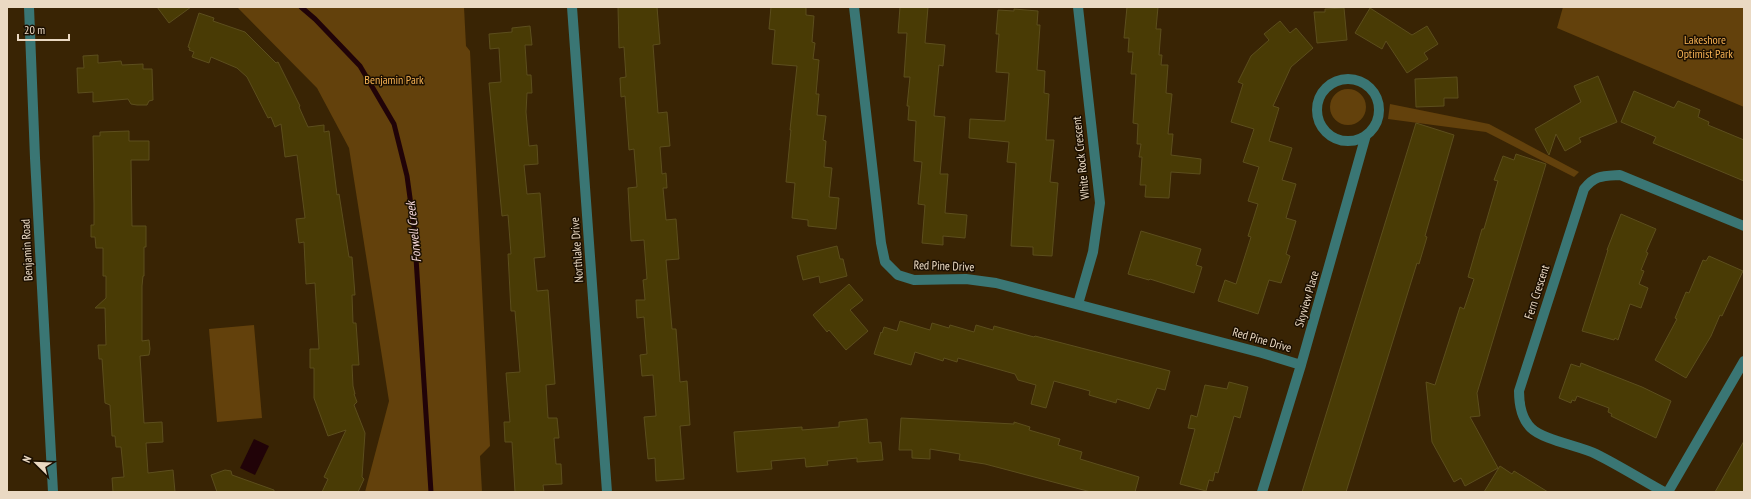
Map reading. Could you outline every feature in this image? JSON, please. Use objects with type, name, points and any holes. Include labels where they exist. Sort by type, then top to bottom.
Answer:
[{"type":"street","name":"Benjamin Road","points":[[29,7],[35,158],[53,492]]},
{"type":"street","name":"Northlake Drive","points":[[572,7],[607,492]]},
{"type":"street","name":"Red Pine Drive","points":[[854,7],[881,243],[885,262],[898,275],[914,280],[966,279],[996,283],[1262,353],[1302,365]]},
{"type":"street","name":"White Rock Crescent","points":[[1078,7],[1100,204],[1098,229],[1093,252],[1078,304]]},
{"type":"street","name":"Skyview Place","points":[[1262,492],[1302,365],[1366,135],[1378,118],[1377,100],[1372,91],[1365,85],[1355,80],[1341,80],[1331,84],[1323,91],[1317,104],[1317,114],[1325,131],[1333,138],[1344,141],[1355,140],[1366,135]]},
{"type":"street","name":"Fern Crescent","points":[[1664,492],[1597,455],[1575,445],[1543,436],[1531,429],[1523,417],[1520,406],[1519,391],[1584,189],[1591,180],[1603,176],[1620,175],[1744,226]]},
{"type":"street","points":[[1668,492],[1744,361]]},
{"type":"green space","name":"Benjamin Park","points":[[237,7],[464,7],[466,46],[470,51],[490,446],[480,456],[482,492],[365,492],[389,401],[349,148],[317,88]]},
{"type":"green space","name":"Lakeshore Optimist Park","points":[[1563,7],[1744,7],[1744,107],[1557,28]]},
{"type":"green space","points":[[1348,89],[1361,94],[1366,107],[1361,120],[1348,125],[1335,120],[1330,107],[1335,94]]},
{"type":"green space","points":[[1390,104],[1489,124],[1579,172],[1574,177],[1486,132],[1388,119]]},
{"type":"green space","points":[[254,325],[262,418],[217,422],[209,329]]},
{"type":"shaded area","points":[[254,439],[269,446],[255,475],[240,468]]},
{"type":"building","points":[[157,7],[191,7],[169,23]]},
{"type":"building","points":[[618,7],[657,7],[660,44],[653,45],[658,113],[667,112],[670,146],[660,147],[662,174],[666,173],[667,188],[663,188],[666,220],[676,219],[679,259],[666,260],[672,329],[676,329],[680,382],[687,381],[690,425],[680,426],[684,479],[656,481],[655,458],[648,459],[644,417],[656,416],[653,375],[642,376],[640,355],[647,354],[644,317],[637,318],[636,300],[645,300],[643,280],[647,279],[644,240],[631,241],[628,188],[637,187],[634,149],[629,150],[625,96],[621,97],[620,78],[626,77],[624,47],[619,48]]},
{"type":"building","points":[[771,7],[806,7],[806,15],[814,16],[812,42],[815,43],[813,59],[819,60],[816,94],[819,94],[817,115],[826,116],[823,140],[826,141],[824,167],[832,168],[829,197],[839,198],[836,229],[808,226],[808,220],[792,218],[795,183],[786,182],[797,66],[772,64],[775,30],[769,29]]},
{"type":"building","points":[[900,7],[928,7],[925,43],[945,45],[943,66],[939,65],[934,116],[945,117],[940,174],[948,174],[945,213],[967,215],[965,238],[943,236],[943,245],[922,243],[925,205],[918,204],[922,162],[914,161],[916,121],[908,120],[909,106],[907,106],[910,77],[904,77],[907,33],[898,33]]},
{"type":"building","points":[[1127,7],[1158,7],[1156,29],[1161,29],[1159,55],[1162,55],[1161,65],[1168,65],[1166,93],[1172,94],[1168,134],[1173,134],[1171,155],[1201,159],[1200,174],[1171,172],[1169,198],[1145,197],[1146,185],[1140,185],[1142,157],[1139,157],[1141,144],[1137,144],[1138,124],[1133,123],[1136,74],[1131,74],[1133,52],[1128,52],[1129,38],[1124,38]]},
{"type":"building","points":[[1344,8],[1347,40],[1317,43],[1314,12],[1325,12],[1325,9]]},
{"type":"building","points":[[1370,8],[1412,35],[1427,26],[1438,44],[1424,53],[1428,59],[1407,73],[1386,41],[1382,49],[1355,33]]},
{"type":"building","points":[[1014,9],[1038,11],[1037,25],[1040,25],[1037,70],[1045,71],[1044,93],[1049,94],[1046,140],[1054,140],[1050,182],[1058,183],[1052,256],[1033,255],[1033,247],[1011,246],[1016,163],[1007,162],[1009,142],[969,138],[970,119],[1005,121],[1009,73],[996,72],[999,34],[996,34],[998,10],[1014,11]]},
{"type":"building","points":[[199,13],[214,18],[213,21],[245,32],[276,63],[278,62],[300,106],[299,107],[308,127],[324,125],[324,132],[329,131],[337,195],[339,194],[349,257],[352,257],[355,295],[352,295],[353,323],[356,323],[359,365],[352,365],[354,394],[357,402],[354,405],[365,433],[362,477],[364,479],[358,492],[322,492],[328,479],[324,477],[346,430],[328,436],[314,398],[314,368],[310,368],[310,349],[319,349],[315,283],[306,284],[304,242],[299,243],[296,219],[305,218],[297,155],[285,157],[281,124],[275,127],[271,117],[268,118],[247,77],[237,68],[211,57],[209,63],[192,57],[194,52],[189,50],[190,48],[188,47]]},
{"type":"building","points":[[1280,21],[1290,33],[1296,28],[1313,48],[1291,67],[1273,106],[1279,108],[1269,141],[1292,148],[1282,180],[1296,184],[1286,218],[1296,221],[1286,254],[1290,256],[1281,283],[1269,280],[1258,314],[1218,301],[1225,280],[1236,284],[1251,237],[1248,236],[1258,204],[1248,201],[1259,167],[1243,162],[1254,129],[1231,122],[1243,84],[1238,82],[1251,56],[1269,40],[1264,34]]},
{"type":"building","points":[[530,26],[532,45],[525,45],[527,75],[531,75],[532,93],[527,93],[526,112],[529,146],[537,145],[538,164],[524,165],[527,194],[540,193],[545,257],[534,258],[537,291],[548,290],[555,384],[546,385],[548,418],[557,418],[559,438],[554,438],[556,464],[561,464],[562,484],[543,485],[544,492],[515,492],[512,442],[505,442],[504,422],[510,422],[506,373],[520,372],[515,311],[511,311],[508,254],[511,254],[508,215],[502,216],[489,83],[501,82],[499,48],[490,49],[489,34],[512,32],[512,28]]},
{"type":"building","points":[[98,55],[98,63],[121,61],[122,65],[143,64],[143,69],[152,69],[153,100],[149,101],[147,105],[131,104],[128,99],[93,102],[93,92],[78,93],[77,68],[84,68],[83,56]]},
{"type":"building","points":[[1598,76],[1617,122],[1579,138],[1581,142],[1565,151],[1556,134],[1549,155],[1535,129],[1581,102],[1574,86]]},
{"type":"building","points":[[1457,77],[1458,98],[1444,98],[1444,106],[1416,107],[1415,79]]},
{"type":"building","points":[[1634,91],[1674,108],[1678,101],[1700,110],[1698,117],[1709,122],[1708,125],[1744,140],[1744,181],[1653,143],[1656,137],[1621,122]]},
{"type":"building","points":[[1416,123],[1454,135],[1425,236],[1427,237],[1419,264],[1417,263],[1346,492],[1302,492]]},
{"type":"building","points":[[129,131],[129,141],[149,141],[149,160],[131,160],[132,226],[146,226],[146,247],[144,247],[144,276],[142,286],[142,341],[149,340],[150,349],[149,355],[140,356],[144,423],[162,422],[163,442],[146,443],[148,473],[173,470],[175,492],[113,492],[112,478],[124,477],[121,447],[116,447],[115,436],[112,436],[110,405],[105,403],[102,359],[99,359],[98,345],[106,345],[105,308],[95,308],[106,298],[106,276],[103,276],[103,248],[96,248],[95,237],[91,237],[91,225],[94,225],[93,136],[100,136],[100,132]]},
{"type":"building","points":[[1516,154],[1546,164],[1477,393],[1480,416],[1470,417],[1498,468],[1465,486],[1461,478],[1454,482],[1432,442],[1426,382],[1435,385],[1460,307],[1464,309],[1474,279],[1468,277],[1498,181],[1494,180],[1503,156],[1514,160]]},
{"type":"building","points":[[1621,214],[1656,229],[1646,252],[1648,253],[1641,270],[1644,271],[1639,284],[1648,288],[1641,308],[1630,304],[1618,340],[1615,338],[1614,340],[1582,331],[1607,250]]},
{"type":"building","points":[[1141,231],[1201,249],[1196,265],[1202,267],[1194,293],[1150,279],[1128,274]]},
{"type":"building","points":[[837,246],[840,259],[843,259],[847,276],[820,283],[819,276],[803,280],[797,256]]},
{"type":"building","points":[[1709,256],[1743,271],[1722,316],[1720,315],[1711,336],[1686,378],[1655,360],[1677,319],[1675,318],[1686,292],[1689,293],[1703,260],[1706,261]]},
{"type":"building","points":[[849,284],[863,300],[850,310],[868,331],[846,350],[829,330],[827,332],[813,315]]},
{"type":"building","points":[[900,321],[930,330],[932,323],[949,328],[950,325],[974,332],[976,325],[993,330],[994,326],[1170,371],[1165,390],[1157,388],[1149,409],[1117,399],[1116,403],[1089,395],[1090,391],[1054,381],[1046,408],[1031,404],[1036,385],[1018,380],[1015,374],[958,358],[957,362],[944,358],[943,361],[915,352],[911,365],[874,354],[884,327],[897,331]]},
{"type":"building","points":[[1581,363],[1642,387],[1671,401],[1656,438],[1611,416],[1612,414],[1608,412],[1609,408],[1577,396],[1575,401],[1572,400],[1571,403],[1559,398],[1571,364],[1580,367]]},
{"type":"building","points":[[1229,382],[1248,387],[1240,418],[1234,416],[1218,473],[1215,472],[1213,481],[1209,480],[1206,491],[1180,484],[1195,429],[1188,428],[1191,415],[1197,417],[1205,385],[1227,389]]},
{"type":"building","points":[[901,418],[1014,424],[1014,422],[1030,427],[1029,430],[1060,439],[1058,445],[1082,452],[1080,459],[1139,477],[1135,492],[1091,492],[985,464],[959,460],[960,454],[930,449],[930,459],[912,458],[912,450],[899,450]]},
{"type":"building","points":[[867,419],[869,443],[881,442],[883,460],[857,462],[857,458],[827,461],[828,465],[806,467],[805,458],[771,461],[772,469],[737,472],[734,432],[802,427],[802,430],[839,427],[839,422]]},
{"type":"building","points":[[1744,441],[1744,492],[1715,492]]},
{"type":"building","points":[[1500,466],[1512,474],[1514,471],[1548,492],[1484,492]]},
{"type":"building","points":[[225,470],[231,471],[232,475],[274,490],[274,492],[217,492],[211,475]]},
{"type":"waterway","name":"Forwell Creek","points":[[301,7],[315,19],[360,66],[394,124],[407,176],[414,227],[431,492]]}]
